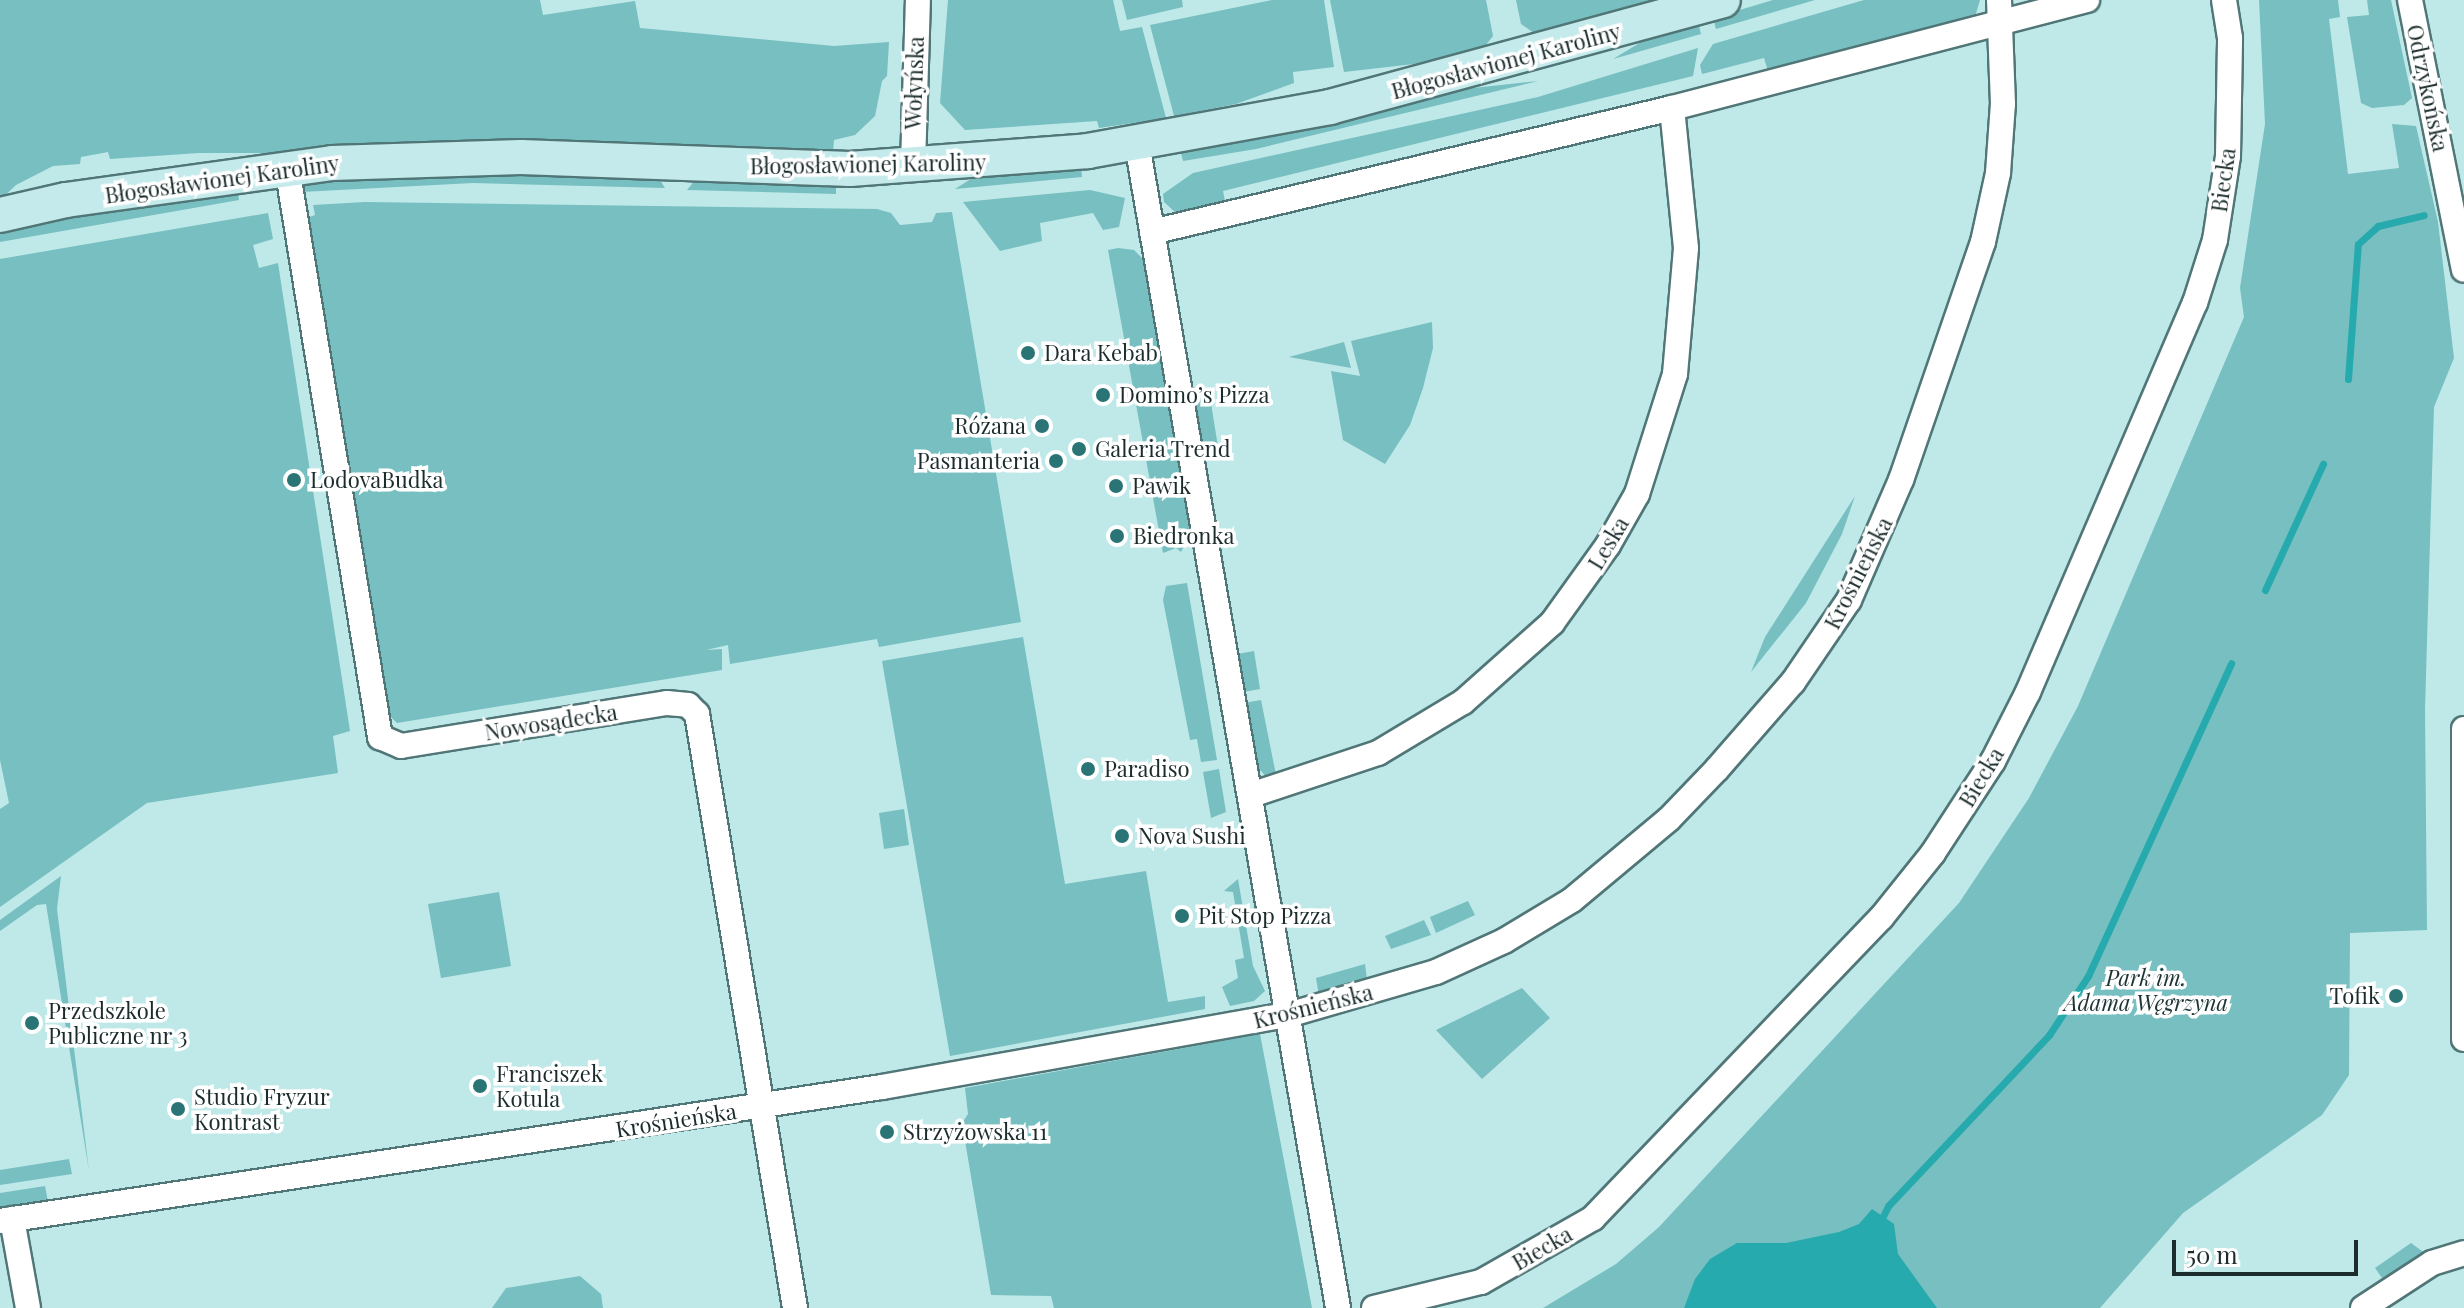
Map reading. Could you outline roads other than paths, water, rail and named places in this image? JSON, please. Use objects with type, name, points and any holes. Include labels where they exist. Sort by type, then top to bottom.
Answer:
[{"type":"street","name":"Wołyńska","points":[[913,166],[918,0]]},
{"type":"street","name":"Błogosławionej Karoliny","points":[[0,215],[66,200],[287,167],[521,157],[767,169],[913,166],[1137,144],[1412,87],[1723,0]]},
{"type":"street","name":"Krośnieńska","points":[[28,1308],[6,1220],[760,1107],[1288,1015],[1436,972],[1504,941],[1572,900],[1669,819],[1822,643],[1879,539],[1979,257],[1998,173],[1999,0]]},
{"type":"street","points":[[1152,232],[1672,108],[2001,25],[2087,0]]},
{"type":"street","name":"Biecka","points":[[1374,1308],[1481,1282],[1593,1218],[1849,953],[1933,853],[1993,761],[2028,692],[2195,303],[2215,240],[2228,156],[2230,38],[2224,0]]},
{"type":"street","name":"Odrzykońska","points":[[2410,0],[2464,270]]},
{"type":"street","name":"Leska","points":[[1251,795],[1378,753],[1463,702],[1552,623],[1608,545],[1637,494],[1661,430],[1679,348],[1686,248],[1672,108]]},
{"type":"street","points":[[1137,144],[1338,1308]]},
{"type":"street","name":"Nowosądecka","points":[[287,167],[380,737],[401,746],[667,703],[688,705],[697,714],[795,1308]]},
{"type":"street","points":[[2464,729],[2464,1039]]},
{"type":"street","points":[[2363,1308],[2432,1263],[2464,1253]]},
{"type":"waterway","points":[[2348,379],[2358,244],[2378,226],[2424,215]]},
{"type":"waterway","points":[[2265,590],[2323,464]]},
{"type":"waterway","points":[[1879,1224],[1888,1206],[2049,1035],[2088,976],[2231,663]]},
{"type":"place","name":"Dara Kebab","points":[[1028,353]]},
{"type":"place","name":"Domino’s Pizza","points":[[1103,395]]},
{"type":"place","name":"Różana","points":[[1042,426]]},
{"type":"place","name":"Galeria Trend","points":[[1079,449]]},
{"type":"place","name":"Pasmanteria","points":[[1056,461]]},
{"type":"place","name":"LodovaBudka","points":[[294,480]]},
{"type":"place","name":"Pawik","points":[[1116,486]]},
{"type":"place","name":"Biedronka","points":[[1117,536]]},
{"type":"place","name":"Paradiso","points":[[1088,769]]},
{"type":"place","name":"Nova Sushi","points":[[1122,836]]},
{"type":"place","name":"Pit Stop Pizza","points":[[1182,916]]},
{"type":"place","name":"Tofik","points":[[2396,996]]},
{"type":"place","name":"Przedszkole Publiczne nr 3","points":[[32,1023]]},
{"type":"place","name":"Franciszek Kotula","points":[[480,1086]]},
{"type":"place","name":"Studio Fryzur Kontrast","points":[[178,1109]]},
{"type":"place","name":"Strzyżowska 11","points":[[887,1132]]},
{"type":"park label","name":"Park im. Adama Węgrzyna","points":[[2146,990]]}]
